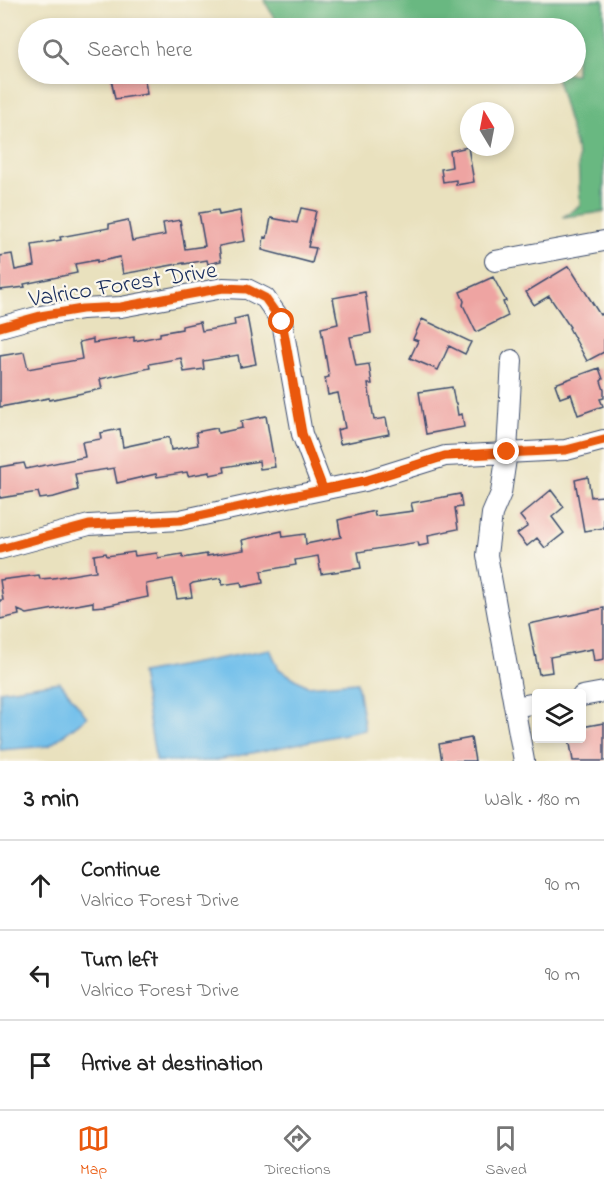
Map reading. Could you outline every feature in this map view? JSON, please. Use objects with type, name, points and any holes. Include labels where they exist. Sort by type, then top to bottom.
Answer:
[{"type":"street","points":[[495,261],[604,241]]},
{"type":"street","name":"Valrico Forest Drive","points":[[0,327],[40,316],[82,309],[121,307],[224,288],[247,289],[265,298],[282,322],[302,434],[323,489]]},
{"type":"street","points":[[512,360],[507,452],[501,493],[492,514],[487,555],[524,761]]},
{"type":"street","points":[[0,549],[89,525],[180,520],[365,481],[445,456],[566,450],[604,440]]},
{"type":"street","points":[[586,695],[604,692]]},
{"type":"street","points":[[515,707],[532,704]]},
{"type":"green space","points":[[264,0],[604,0],[604,212],[563,217],[580,206],[578,155],[558,84],[586,84],[586,18],[274,18]]},
{"type":"water","points":[[270,649],[279,669],[307,686],[357,682],[365,730],[212,761],[156,761],[141,673]]},
{"type":"water","points":[[60,682],[87,717],[49,746],[0,750],[0,691]]},
{"type":"building","points":[[112,84],[146,84],[147,94],[115,99]]},
{"type":"building","points":[[460,149],[460,156],[470,156],[474,182],[456,185],[456,180],[443,182],[441,169],[452,167],[450,151]]},
{"type":"building","points":[[301,208],[316,211],[308,247],[316,248],[312,263],[262,250],[271,218],[297,223]]},
{"type":"building","points":[[218,210],[219,215],[240,211],[245,241],[219,246],[221,261],[208,264],[207,260],[184,263],[123,274],[120,257],[97,262],[97,260],[75,264],[77,273],[24,284],[25,287],[0,290],[0,256],[12,254],[15,270],[35,266],[32,245],[109,228],[109,224],[128,220],[132,241],[165,235],[163,223],[180,220],[185,249],[205,246],[199,213]]},
{"type":"building","points":[[569,266],[600,315],[604,313],[604,352],[587,361],[570,327],[549,296],[534,305],[526,292]]},
{"type":"building","points":[[493,277],[506,301],[503,302],[508,316],[476,332],[463,305],[464,301],[460,292]]},
{"type":"building","points":[[365,292],[371,333],[350,337],[356,366],[369,364],[372,384],[368,384],[374,420],[386,418],[389,434],[340,444],[337,430],[345,428],[338,393],[328,395],[325,378],[329,377],[321,328],[338,324],[333,298]]},
{"type":"building","points":[[247,316],[256,364],[240,367],[238,355],[203,361],[204,369],[184,372],[181,358],[149,364],[150,368],[100,379],[102,389],[0,407],[0,356],[24,352],[28,369],[82,359],[79,342],[93,339],[93,343],[134,337],[134,341],[160,336],[160,333],[182,329],[182,326],[200,322],[202,331],[235,325],[234,319]]},
{"type":"building","points":[[422,319],[471,342],[465,354],[449,346],[438,370],[410,358],[418,341],[413,339]]},
{"type":"building","points":[[599,368],[603,379],[601,381],[604,398],[600,399],[603,406],[578,415],[571,394],[560,398],[555,384]]},
{"type":"building","points":[[452,387],[458,415],[462,414],[464,427],[426,434],[419,392]]},
{"type":"building","points":[[266,416],[275,467],[260,469],[259,461],[224,467],[225,472],[210,475],[210,472],[188,476],[187,472],[157,477],[156,474],[117,483],[114,468],[75,474],[78,490],[54,497],[40,499],[38,492],[0,498],[0,467],[24,463],[26,469],[85,457],[82,442],[101,439],[100,433],[120,429],[123,447],[169,437],[171,450],[198,445],[196,432],[217,428],[218,433],[242,428],[241,421]]},
{"type":"building","points":[[588,477],[591,497],[604,496],[604,528],[584,531],[575,480]]},
{"type":"building","points":[[551,490],[564,507],[552,517],[564,533],[545,548],[537,538],[527,546],[517,534],[528,526],[520,516]]},
{"type":"building","points":[[460,494],[462,507],[455,508],[458,529],[428,535],[429,544],[419,546],[418,542],[358,552],[361,568],[321,574],[318,556],[295,560],[296,565],[261,571],[263,583],[242,587],[241,582],[222,585],[221,578],[193,583],[190,585],[192,597],[177,599],[173,579],[146,584],[148,597],[105,606],[93,607],[93,602],[27,614],[18,610],[19,615],[0,619],[0,600],[3,600],[0,580],[39,575],[40,579],[53,578],[96,571],[94,555],[106,553],[107,556],[134,552],[135,556],[157,553],[158,558],[182,554],[183,558],[244,550],[242,540],[282,531],[283,537],[305,534],[306,544],[341,537],[338,520],[374,511],[375,516],[413,511],[411,503]]},
{"type":"building","points":[[604,608],[604,659],[594,661],[592,649],[550,657],[552,672],[539,674],[529,624]]},
{"type":"building","points":[[604,723],[604,761],[573,761],[570,743],[586,743],[586,726]]},
{"type":"building","points":[[471,738],[475,761],[442,761],[439,744]]},
{"type":"cycle path","points":[[0,327],[40,316],[82,309],[121,307],[223,288],[247,289],[265,298],[282,322],[302,434],[323,489]]},
{"type":"cycle path","points":[[0,549],[89,525],[180,520],[365,481],[445,456],[566,450],[604,440]]},
{"type":"route","points":[[282,322],[302,434],[323,489],[365,481],[445,456],[507,452]]}]
